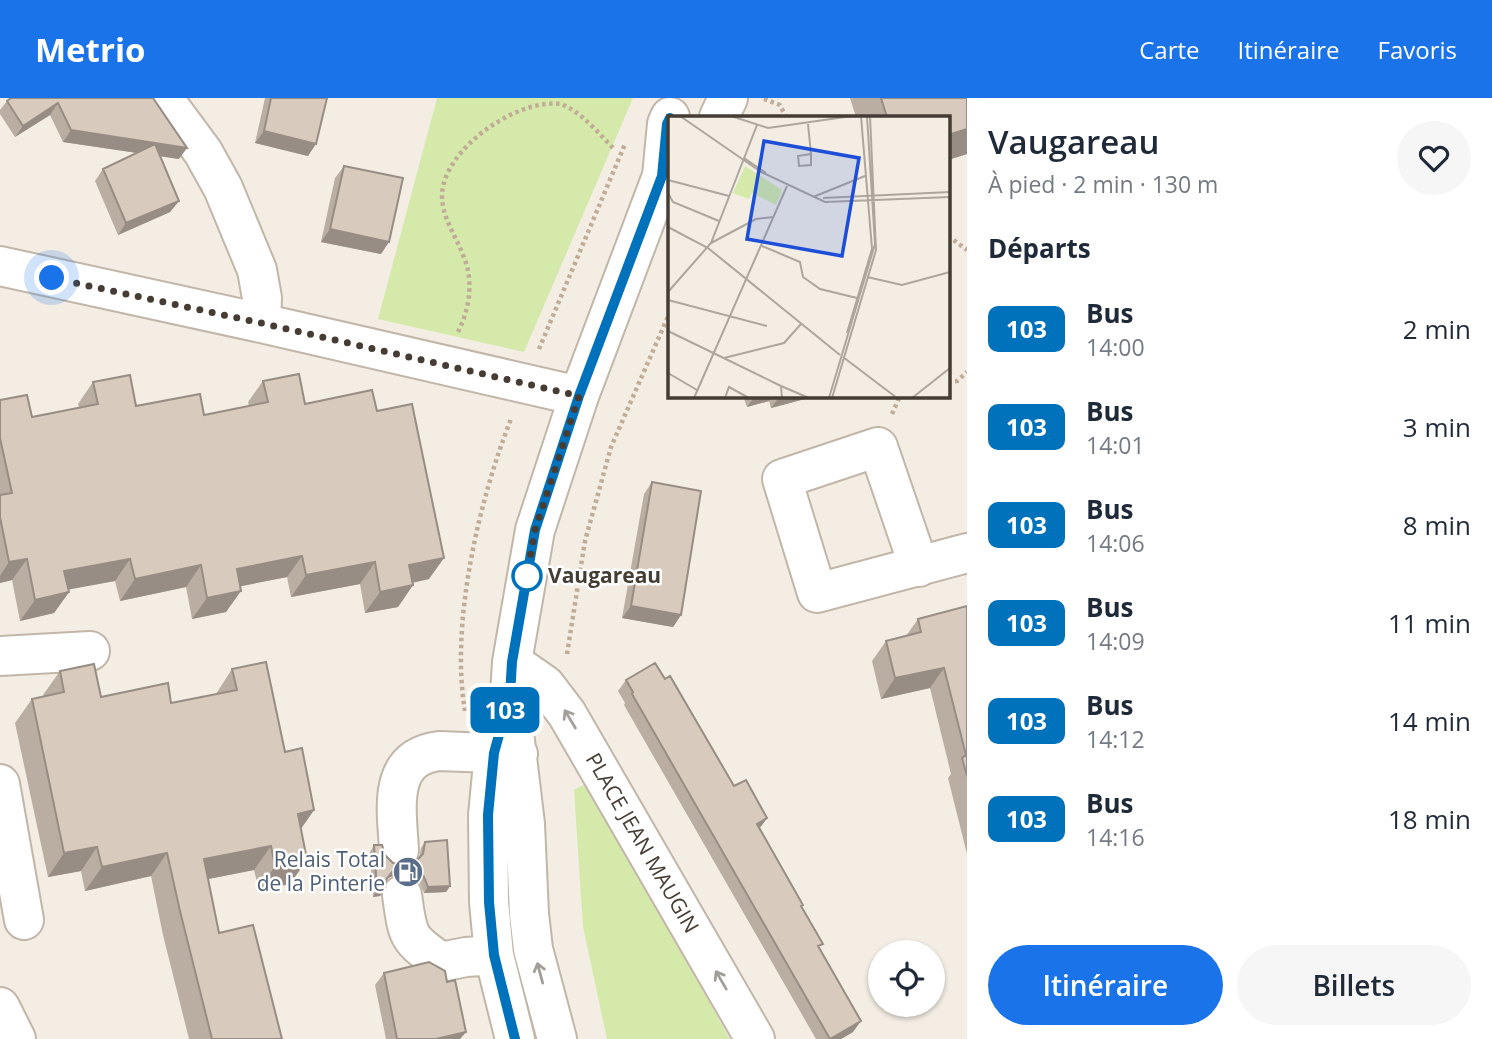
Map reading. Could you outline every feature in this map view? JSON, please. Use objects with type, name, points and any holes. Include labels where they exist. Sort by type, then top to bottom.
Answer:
[{"type":"street","points":[[163,98],[203,152],[223,188],[257,270],[262,298],[261,323]]},
{"type":"street","points":[[670,116],[678,98]]},
{"type":"street","points":[[719,116],[728,98]]},
{"type":"street","points":[[557,1039],[533,948],[525,824],[506,754],[511,678],[535,530],[579,396],[666,173],[668,122]]},
{"type":"street","points":[[0,266],[579,396]]},
{"type":"street","points":[[919,567],[967,553]]},
{"type":"street","points":[[0,656],[90,650]]},
{"type":"street","name":"PLACE JEAN MAUGIN","points":[[511,678],[545,685],[557,699],[755,1039]]},
{"type":"street","points":[[399,850],[397,801],[400,775],[413,761],[429,752],[506,754]]},
{"type":"street","points":[[506,754],[489,784],[488,861],[494,955],[515,1039]]},
{"type":"street","points":[[0,784],[24,920]]},
{"type":"street","points":[[402,895],[408,934],[441,962],[494,955]]},
{"type":"street","points":[[0,1007],[16,1039]]},
{"type":"path","points":[[561,104],[565,98]]},
{"type":"path","points":[[763,98],[780,106],[785,116]]},
{"type":"path","points":[[453,343],[464,320],[470,282],[463,253],[448,225],[442,193],[451,163],[460,150],[493,120],[509,110],[544,100],[561,104],[592,126],[614,149]]},
{"type":"path","points":[[537,355],[629,134]]},
{"type":"path","points":[[950,237],[967,250]]},
{"type":"path","points":[[557,699],[565,669],[585,541],[611,447],[668,317]]},
{"type":"path","points":[[950,382],[957,381],[967,372]]},
{"type":"green space","points":[[437,98],[633,98],[524,352],[378,319]]},
{"type":"green space","points":[[585,784],[730,1039],[607,1039],[583,927],[574,790]]},
{"type":"building","points":[[11,98],[153,98],[187,148],[71,130],[58,103],[23,126],[7,101]]},
{"type":"building","points":[[271,98],[327,98],[316,144],[264,131]]},
{"type":"building","points":[[881,98],[967,98],[967,129],[950,134],[950,116],[887,116]]},
{"type":"building","points":[[155,144],[179,201],[126,223],[103,169]]},
{"type":"building","points":[[344,166],[403,178],[389,242],[330,229]]},
{"type":"building","points":[[299,374],[305,404],[372,390],[377,411],[412,404],[444,558],[409,565],[413,585],[380,592],[375,562],[306,575],[302,556],[237,569],[241,591],[207,598],[201,565],[135,579],[130,559],[64,571],[69,592],[35,600],[27,559],[9,562],[0,517],[0,495],[12,493],[0,438],[0,400],[27,395],[32,417],[98,404],[93,382],[130,375],[136,406],[200,394],[204,415],[268,402],[263,381]]},
{"type":"building","points":[[652,482],[701,491],[681,615],[631,606]]},
{"type":"building","points":[[967,606],[967,776],[962,758],[966,755],[944,668],[895,678],[886,641],[921,632],[918,619]]},
{"type":"building","points":[[266,662],[285,752],[302,748],[314,810],[298,814],[307,860],[275,866],[271,846],[204,859],[219,933],[253,925],[282,1039],[212,1039],[167,853],[102,867],[97,847],[64,853],[32,699],[64,692],[60,671],[94,664],[101,697],[168,683],[171,703],[237,690],[232,669]]},
{"type":"building","points":[[655,663],[665,679],[670,676],[734,786],[746,780],[767,818],[757,824],[823,944],[818,946],[861,1021],[830,1039],[632,694],[626,680]]},
{"type":"building","points":[[447,840],[450,886],[428,887],[423,875],[414,868],[404,867],[392,872],[386,880],[385,890],[377,890],[374,845],[382,845],[385,855],[393,863],[405,865],[416,861],[423,854],[425,842]]},
{"type":"building","points":[[429,962],[445,971],[447,982],[455,980],[466,1032],[436,1039],[397,1039],[384,973]]},
{"type":"bus line","name":"103","points":[[515,1039],[494,955],[489,902],[489,784],[494,753],[510,695],[512,662],[535,530],[579,396],[662,176],[668,122]]},
{"type":"place","name":"Vaugareau","points":[[527,576]]},
{"type":"place","name":"Relais Total de la Pinterie","points":[[408,872]]},
{"type":"route","points":[[52,278],[579,396],[535,530],[527,576]]}]
